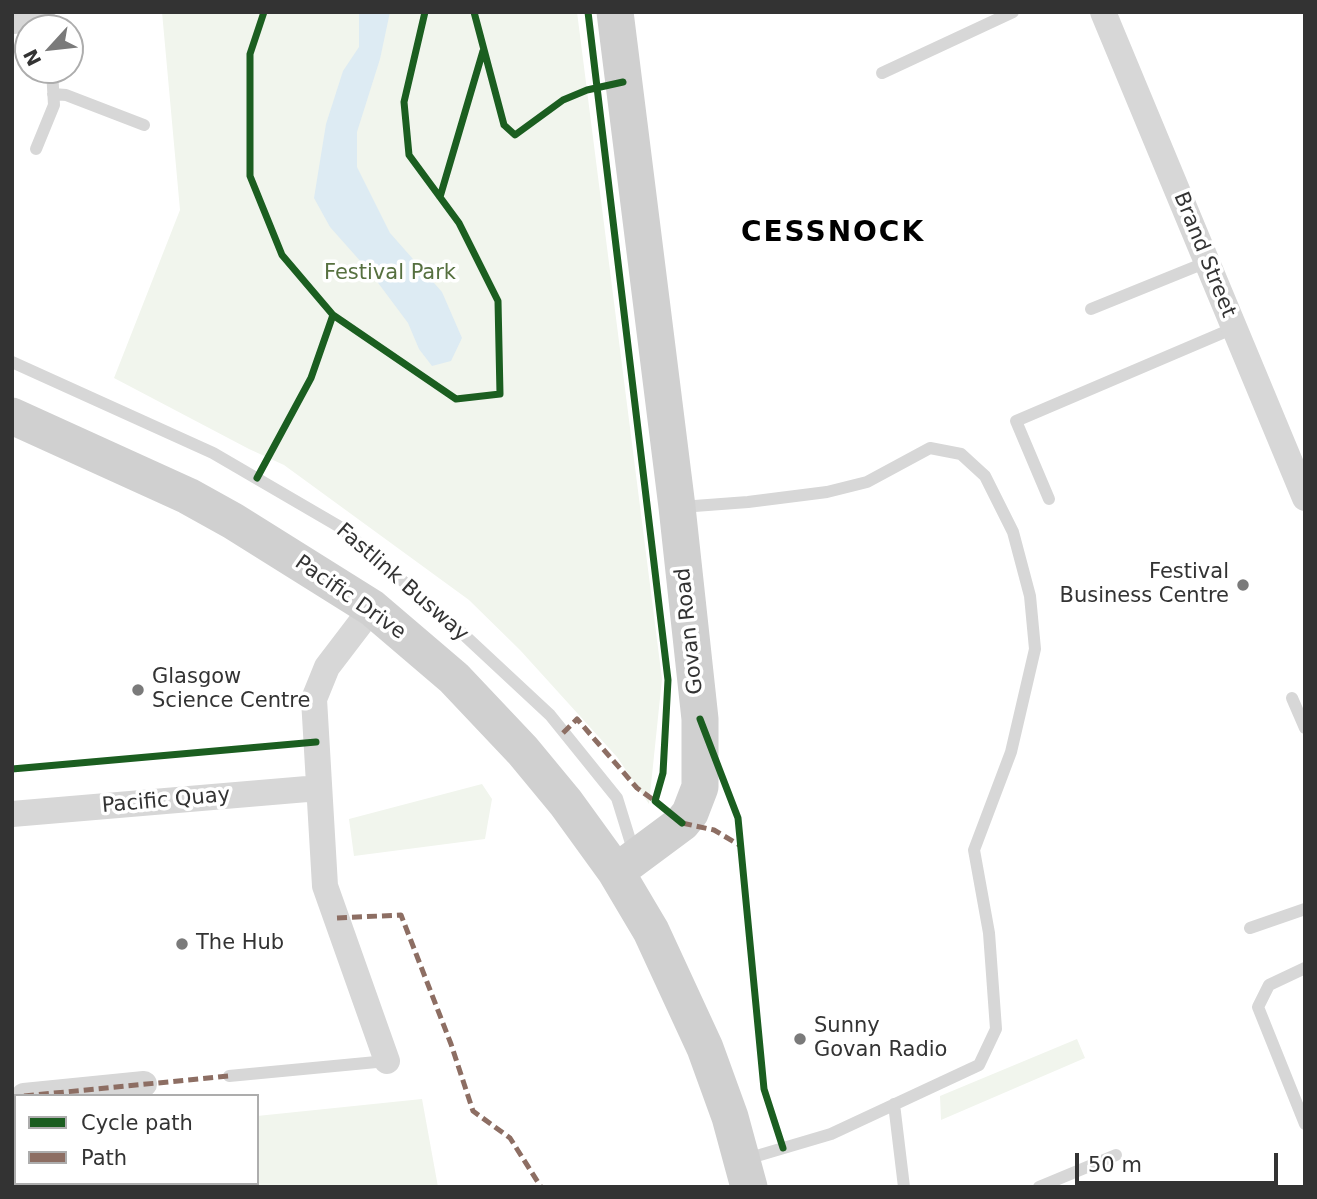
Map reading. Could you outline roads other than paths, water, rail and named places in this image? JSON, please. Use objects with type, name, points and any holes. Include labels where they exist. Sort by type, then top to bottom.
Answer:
[{"type":"street","name":"Govan Road","points":[[615,12],[677,507],[700,719],[700,787],[690,813],[682,823],[625,864]]},
{"type":"street","name":"Brand Street","points":[[1104,12],[1305,498]]},
{"type":"street","name":"Pacific Drive","points":[[12,416],[188,496],[372,608],[454,678],[523,751],[566,803],[625,864]]},
{"type":"street","points":[[372,608],[327,667],[314,699],[325,886],[387,1061]]},
{"type":"street","name":"Pacific Quay","points":[[12,814],[319,788]]},
{"type":"street","points":[[625,864],[651,931],[705,1048],[746,1174]]},
{"type":"street","points":[[44,1094],[144,1084]]},
{"type":"lane","points":[[882,73],[1013,12]]},
{"type":"lane","points":[[36,149],[54,105],[53,84]]},
{"type":"lane","points":[[53,94],[66,94],[144,125]]},
{"type":"lane","points":[[1091,309],[1207,262]]},
{"type":"lane","points":[[1049,499],[1016,421],[1234,328]]},
{"type":"lane","name":"Fastlink Busway","points":[[12,362],[213,453],[340,527],[448,620],[550,715],[617,798],[625,864]]},
{"type":"lane","points":[[677,507],[827,492],[867,482],[930,448],[961,454],[985,477],[1013,532],[1030,596],[1035,649],[1012,752],[974,850],[989,933],[996,1028],[979,1065],[831,1134],[783,1148],[746,1174]]},
{"type":"lane","points":[[1292,698],[1305,728]]},
{"type":"lane","points":[[1250,928],[1305,909]]},
{"type":"lane","points":[[1305,968],[1269,985],[1258,1007],[1305,1124]]},
{"type":"lane","points":[[229,1076],[387,1061]]},
{"type":"lane","points":[[894,1104],[904,1187]]},
{"type":"lane","points":[[1039,1187],[1116,1155]]},
{"type":"place","name":"Festival Business Centre","points":[[1243,585]]},
{"type":"place","name":"Glasgow Science Centre","points":[[138,690]]},
{"type":"place","name":"The Hub","points":[[182,944]]},
{"type":"place","name":"Sunny Govan Radio","points":[[800,1039]]},
{"type":"district","name":"CESSNOCK","points":[[833,234]]},
{"type":"park label","name":"Festival Park","points":[[390,274]]}]
